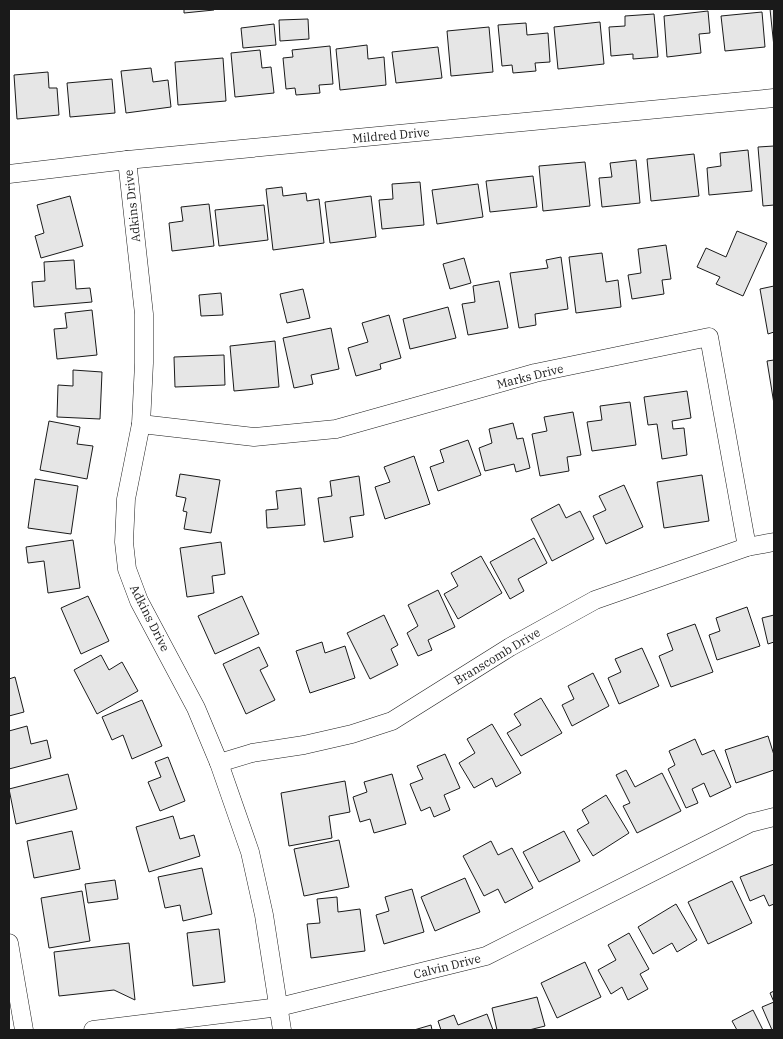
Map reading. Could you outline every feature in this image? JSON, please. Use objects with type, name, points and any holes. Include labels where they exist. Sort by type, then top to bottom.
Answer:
[{"type":"street","name":"Mildred Drive","points":[[9,174],[127,160],[774,98]]},
{"type":"street","name":"Adkins Drive","points":[[127,160],[144,314],[141,424],[126,499],[124,542],[127,569],[139,601],[196,708],[219,762],[250,852],[264,915],[282,1030]]},
{"type":"street","name":"Marks Drive","points":[[141,424],[254,437],[336,429],[535,373],[709,337],[747,547]]},
{"type":"street","name":"Branscomb Drive","points":[[219,762],[252,753],[304,745],[352,734],[392,721],[510,647],[595,600],[747,547],[774,542]]},
{"type":"street","name":"Calvin Drive","points":[[93,1030],[279,1007],[486,956],[750,824],[774,817]]},
{"type":"street","points":[[9,943],[24,1030]]},
{"type":"building","points":[[184,9],[214,9],[214,10],[184,13]]},
{"type":"building","points":[[770,9],[774,9],[774,47]]},
{"type":"building","points":[[708,11],[710,33],[699,34],[701,53],[667,57],[664,16]]},
{"type":"building","points":[[762,12],[765,47],[725,51],[721,16]]},
{"type":"building","points":[[654,14],[658,57],[633,59],[633,54],[611,56],[609,27],[625,26],[625,16]]},
{"type":"building","points":[[308,19],[309,39],[280,41],[279,20]]},
{"type":"building","points":[[600,22],[604,64],[558,69],[554,27]]},
{"type":"building","points":[[526,23],[527,35],[548,33],[550,62],[535,63],[536,71],[513,73],[512,65],[502,66],[498,25]]},
{"type":"building","points":[[274,24],[276,45],[243,48],[241,28]]},
{"type":"building","points":[[489,27],[493,72],[451,76],[447,31]]},
{"type":"building","points":[[367,45],[368,59],[384,57],[386,85],[340,90],[336,49]]},
{"type":"building","points":[[330,46],[333,84],[319,85],[320,93],[296,95],[295,88],[286,89],[283,58],[293,57],[292,50]]},
{"type":"building","points":[[438,47],[442,78],[396,83],[392,52]]},
{"type":"building","points":[[260,50],[262,68],[271,67],[274,93],[235,97],[231,53]]},
{"type":"building","points":[[223,58],[226,101],[178,105],[175,62]]},
{"type":"building","points":[[151,68],[153,82],[168,80],[171,107],[126,113],[121,71]]},
{"type":"building","points":[[48,72],[49,88],[57,88],[59,115],[17,119],[14,75]]},
{"type":"building","points":[[112,79],[115,113],[70,117],[67,83]]},
{"type":"building","points":[[774,146],[774,205],[763,206],[758,147]]},
{"type":"building","points":[[748,150],[752,191],[709,195],[707,168],[721,166],[720,153]]},
{"type":"building","points":[[694,154],[699,196],[651,201],[647,159]]},
{"type":"building","points":[[636,160],[640,203],[602,207],[599,178],[612,177],[610,163]]},
{"type":"building","points":[[585,162],[590,206],[543,211],[539,166]]},
{"type":"building","points":[[533,176],[537,207],[490,212],[486,181]]},
{"type":"building","points":[[420,182],[424,225],[382,229],[379,200],[393,199],[392,184]]},
{"type":"building","points":[[478,184],[483,217],[437,224],[432,190]]},
{"type":"building","points":[[282,187],[283,196],[306,193],[307,201],[319,199],[324,243],[273,250],[266,189]]},
{"type":"building","points":[[70,196],[83,246],[41,258],[35,236],[44,233],[37,205]]},
{"type":"building","points":[[371,196],[376,237],[330,243],[325,202]]},
{"type":"building","points":[[209,204],[214,246],[172,251],[169,223],[183,221],[181,207]]},
{"type":"building","points":[[264,205],[268,240],[219,246],[215,210]]},
{"type":"building","points":[[737,231],[767,243],[743,296],[716,284],[720,277],[697,267],[706,248],[726,257]]},
{"type":"building","points":[[666,245],[671,279],[662,280],[664,294],[632,299],[628,275],[641,273],[638,249]]},
{"type":"building","points":[[602,253],[606,282],[618,280],[621,307],[576,313],[569,257]]},
{"type":"building","points":[[561,257],[568,309],[535,314],[536,325],[519,328],[510,273],[548,268],[546,260]]},
{"type":"building","points":[[464,258],[471,283],[450,289],[443,264]]},
{"type":"building","points":[[74,260],[76,289],[90,288],[92,302],[34,307],[32,282],[45,281],[44,262]]},
{"type":"building","points":[[499,281],[508,328],[468,335],[462,304],[475,302],[473,286]]},
{"type":"building","points":[[774,286],[774,332],[768,334],[760,289]]},
{"type":"building","points":[[303,289],[310,318],[287,323],[280,294]]},
{"type":"building","points":[[221,293],[223,315],[201,316],[199,295]]},
{"type":"building","points":[[448,307],[456,338],[410,349],[403,319]]},
{"type":"building","points":[[92,310],[97,355],[57,359],[54,329],[67,328],[65,313]]},
{"type":"building","points":[[389,315],[401,358],[380,364],[381,369],[356,376],[348,348],[368,342],[362,323]]},
{"type":"building","points":[[331,328],[339,369],[311,375],[313,384],[294,388],[283,338]]},
{"type":"building","points":[[275,341],[279,387],[234,391],[230,346]]},
{"type":"building","points":[[224,355],[225,385],[175,387],[174,357]]},
{"type":"building","points":[[774,360],[774,404],[767,361]]},
{"type":"building","points":[[73,370],[102,372],[100,419],[57,417],[58,385],[73,386]]},
{"type":"building","points":[[687,391],[691,418],[672,421],[673,429],[684,428],[687,455],[662,459],[657,424],[648,425],[644,397]]},
{"type":"building","points":[[630,402],[636,445],[592,451],[587,422],[602,420],[600,406]]},
{"type":"building","points":[[573,412],[581,455],[567,457],[569,471],[540,476],[532,434],[547,431],[544,417]]},
{"type":"building","points":[[49,421],[80,427],[77,444],[93,446],[87,479],[40,470]]},
{"type":"building","points":[[513,423],[517,439],[523,438],[530,468],[516,472],[514,464],[485,471],[479,448],[492,443],[489,429]]},
{"type":"building","points":[[468,440],[481,475],[438,491],[430,467],[444,462],[440,450]]},
{"type":"building","points":[[414,456],[430,504],[385,519],[375,487],[390,482],[384,467]]},
{"type":"building","points":[[180,474],[220,480],[211,533],[184,529],[187,512],[183,511],[186,498],[176,496]]},
{"type":"building","points":[[702,475],[709,521],[664,528],[657,482]]},
{"type":"building","points":[[359,476],[364,515],[350,517],[353,537],[324,542],[318,498],[332,496],[330,481]]},
{"type":"building","points":[[35,479],[78,486],[71,534],[28,528]]},
{"type":"building","points":[[624,485],[643,527],[606,544],[593,516],[606,510],[599,496]]},
{"type":"building","points":[[301,488],[305,525],[267,528],[266,510],[278,509],[276,491]]},
{"type":"building","points":[[559,504],[566,518],[580,511],[594,539],[552,561],[531,519]]},
{"type":"building","points":[[534,538],[547,563],[518,579],[524,591],[510,599],[490,562]]},
{"type":"building","points":[[73,540],[80,588],[48,593],[44,561],[28,563],[26,547]]},
{"type":"building","points":[[221,542],[225,574],[212,576],[214,593],[187,597],[180,548]]},
{"type":"building","points":[[481,556],[502,593],[458,619],[444,594],[458,586],[451,573]]},
{"type":"building","points":[[438,590],[455,627],[428,640],[432,650],[418,656],[407,633],[418,626],[408,605]]},
{"type":"building","points":[[88,596],[109,641],[81,654],[61,608]]},
{"type":"building","points":[[242,596],[259,634],[215,654],[198,616]]},
{"type":"building","points":[[747,607],[760,646],[717,660],[709,635],[720,631],[716,618]]},
{"type":"building","points":[[384,615],[398,645],[391,649],[398,665],[370,679],[347,633]]},
{"type":"building","points":[[774,615],[774,642],[768,644],[762,618]]},
{"type":"building","points":[[695,624],[713,672],[671,687],[659,656],[673,650],[667,634]]},
{"type":"building","points":[[322,642],[325,653],[345,646],[355,678],[310,693],[296,651]]},
{"type":"building","points":[[259,647],[268,666],[260,670],[275,700],[246,714],[223,664]]},
{"type":"building","points":[[642,648],[659,686],[619,704],[608,678],[621,672],[615,659]]},
{"type":"building","points":[[101,655],[109,670],[122,662],[138,691],[97,714],[74,670]]},
{"type":"building","points":[[593,673],[609,706],[572,726],[562,705],[574,699],[568,686]]},
{"type":"building","points":[[15,677],[24,712],[9,716],[9,679]]},
{"type":"building","points":[[541,698],[562,733],[521,756],[507,733],[521,725],[514,714]]},
{"type":"building","points":[[142,700],[162,746],[132,759],[123,735],[112,740],[102,717]]},
{"type":"building","points":[[492,724],[521,773],[496,787],[492,778],[474,788],[459,763],[475,753],[467,739]]},
{"type":"building","points":[[27,726],[31,744],[47,740],[51,758],[9,769],[9,731]]},
{"type":"building","points":[[768,736],[774,755],[774,770],[736,783],[725,750]]},
{"type":"building","points":[[695,739],[702,755],[714,750],[731,787],[710,797],[704,783],[692,789],[698,803],[686,808],[668,769],[675,765],[669,751]]},
{"type":"building","points":[[445,754],[460,788],[444,795],[450,810],[434,817],[430,807],[421,811],[410,784],[423,779],[417,766]]},
{"type":"building","points":[[168,757],[185,801],[160,811],[148,782],[161,777],[155,762]]},
{"type":"building","points":[[626,770],[635,787],[662,773],[681,811],[637,833],[623,806],[630,803],[616,775]]},
{"type":"building","points":[[68,774],[77,809],[16,824],[9,789]]},
{"type":"building","points":[[392,774],[406,824],[374,833],[370,819],[360,822],[353,797],[367,792],[364,782]]},
{"type":"building","points":[[345,781],[350,812],[329,816],[332,838],[289,846],[281,793]]},
{"type":"building","points":[[606,795],[629,833],[593,856],[577,830],[589,823],[582,810]]},
{"type":"building","points":[[173,816],[180,839],[194,835],[200,856],[149,872],[136,827]]},
{"type":"building","points":[[72,831],[80,869],[34,878],[27,841]]},
{"type":"building","points":[[564,831],[580,861],[539,882],[523,852]]},
{"type":"building","points":[[339,840],[349,887],[304,896],[294,849]]},
{"type":"building","points":[[491,841],[498,855],[512,848],[533,888],[505,903],[498,889],[484,896],[463,856]]},
{"type":"building","points":[[774,864],[774,904],[769,906],[764,895],[750,901],[740,877]]},
{"type":"building","points":[[202,868],[212,914],[183,921],[180,905],[165,908],[158,877]]},
{"type":"building","points":[[465,878],[480,912],[435,931],[421,897]]},
{"type":"building","points":[[115,880],[118,899],[88,903],[85,884]]},
{"type":"building","points":[[732,881],[752,923],[708,944],[688,902]]},
{"type":"building","points":[[412,889],[424,932],[384,944],[376,915],[389,911],[385,897]]},
{"type":"building","points":[[82,891],[90,941],[49,948],[41,898]]},
{"type":"building","points":[[337,897],[338,912],[360,909],[365,951],[311,958],[307,924],[320,923],[317,899]]},
{"type":"building","points":[[676,904],[697,940],[677,952],[672,943],[653,954],[638,927]]},
{"type":"building","points":[[219,929],[225,982],[193,986],[187,933]]},
{"type":"building","points":[[629,933],[649,969],[640,974],[648,989],[628,1000],[622,987],[611,994],[598,970],[616,960],[608,945]]},
{"type":"building","points":[[129,943],[135,1000],[114,990],[59,996],[54,952]]},
{"type":"building","points":[[585,962],[601,997],[557,1018],[541,983]]},
{"type":"building","points":[[774,991],[774,1002],[770,993]]},
{"type":"building","points":[[537,997],[545,1026],[529,1030],[497,1030],[492,1008]]},
{"type":"building","points":[[774,1002],[774,1030],[772,1030],[762,1007]]},
{"type":"building","points":[[753,1010],[763,1030],[737,1030],[732,1021]]},
{"type":"building","points":[[487,1014],[493,1030],[441,1030],[438,1021],[454,1015],[458,1025]]},
{"type":"building","points":[[431,1025],[432,1030],[414,1030]]}]
